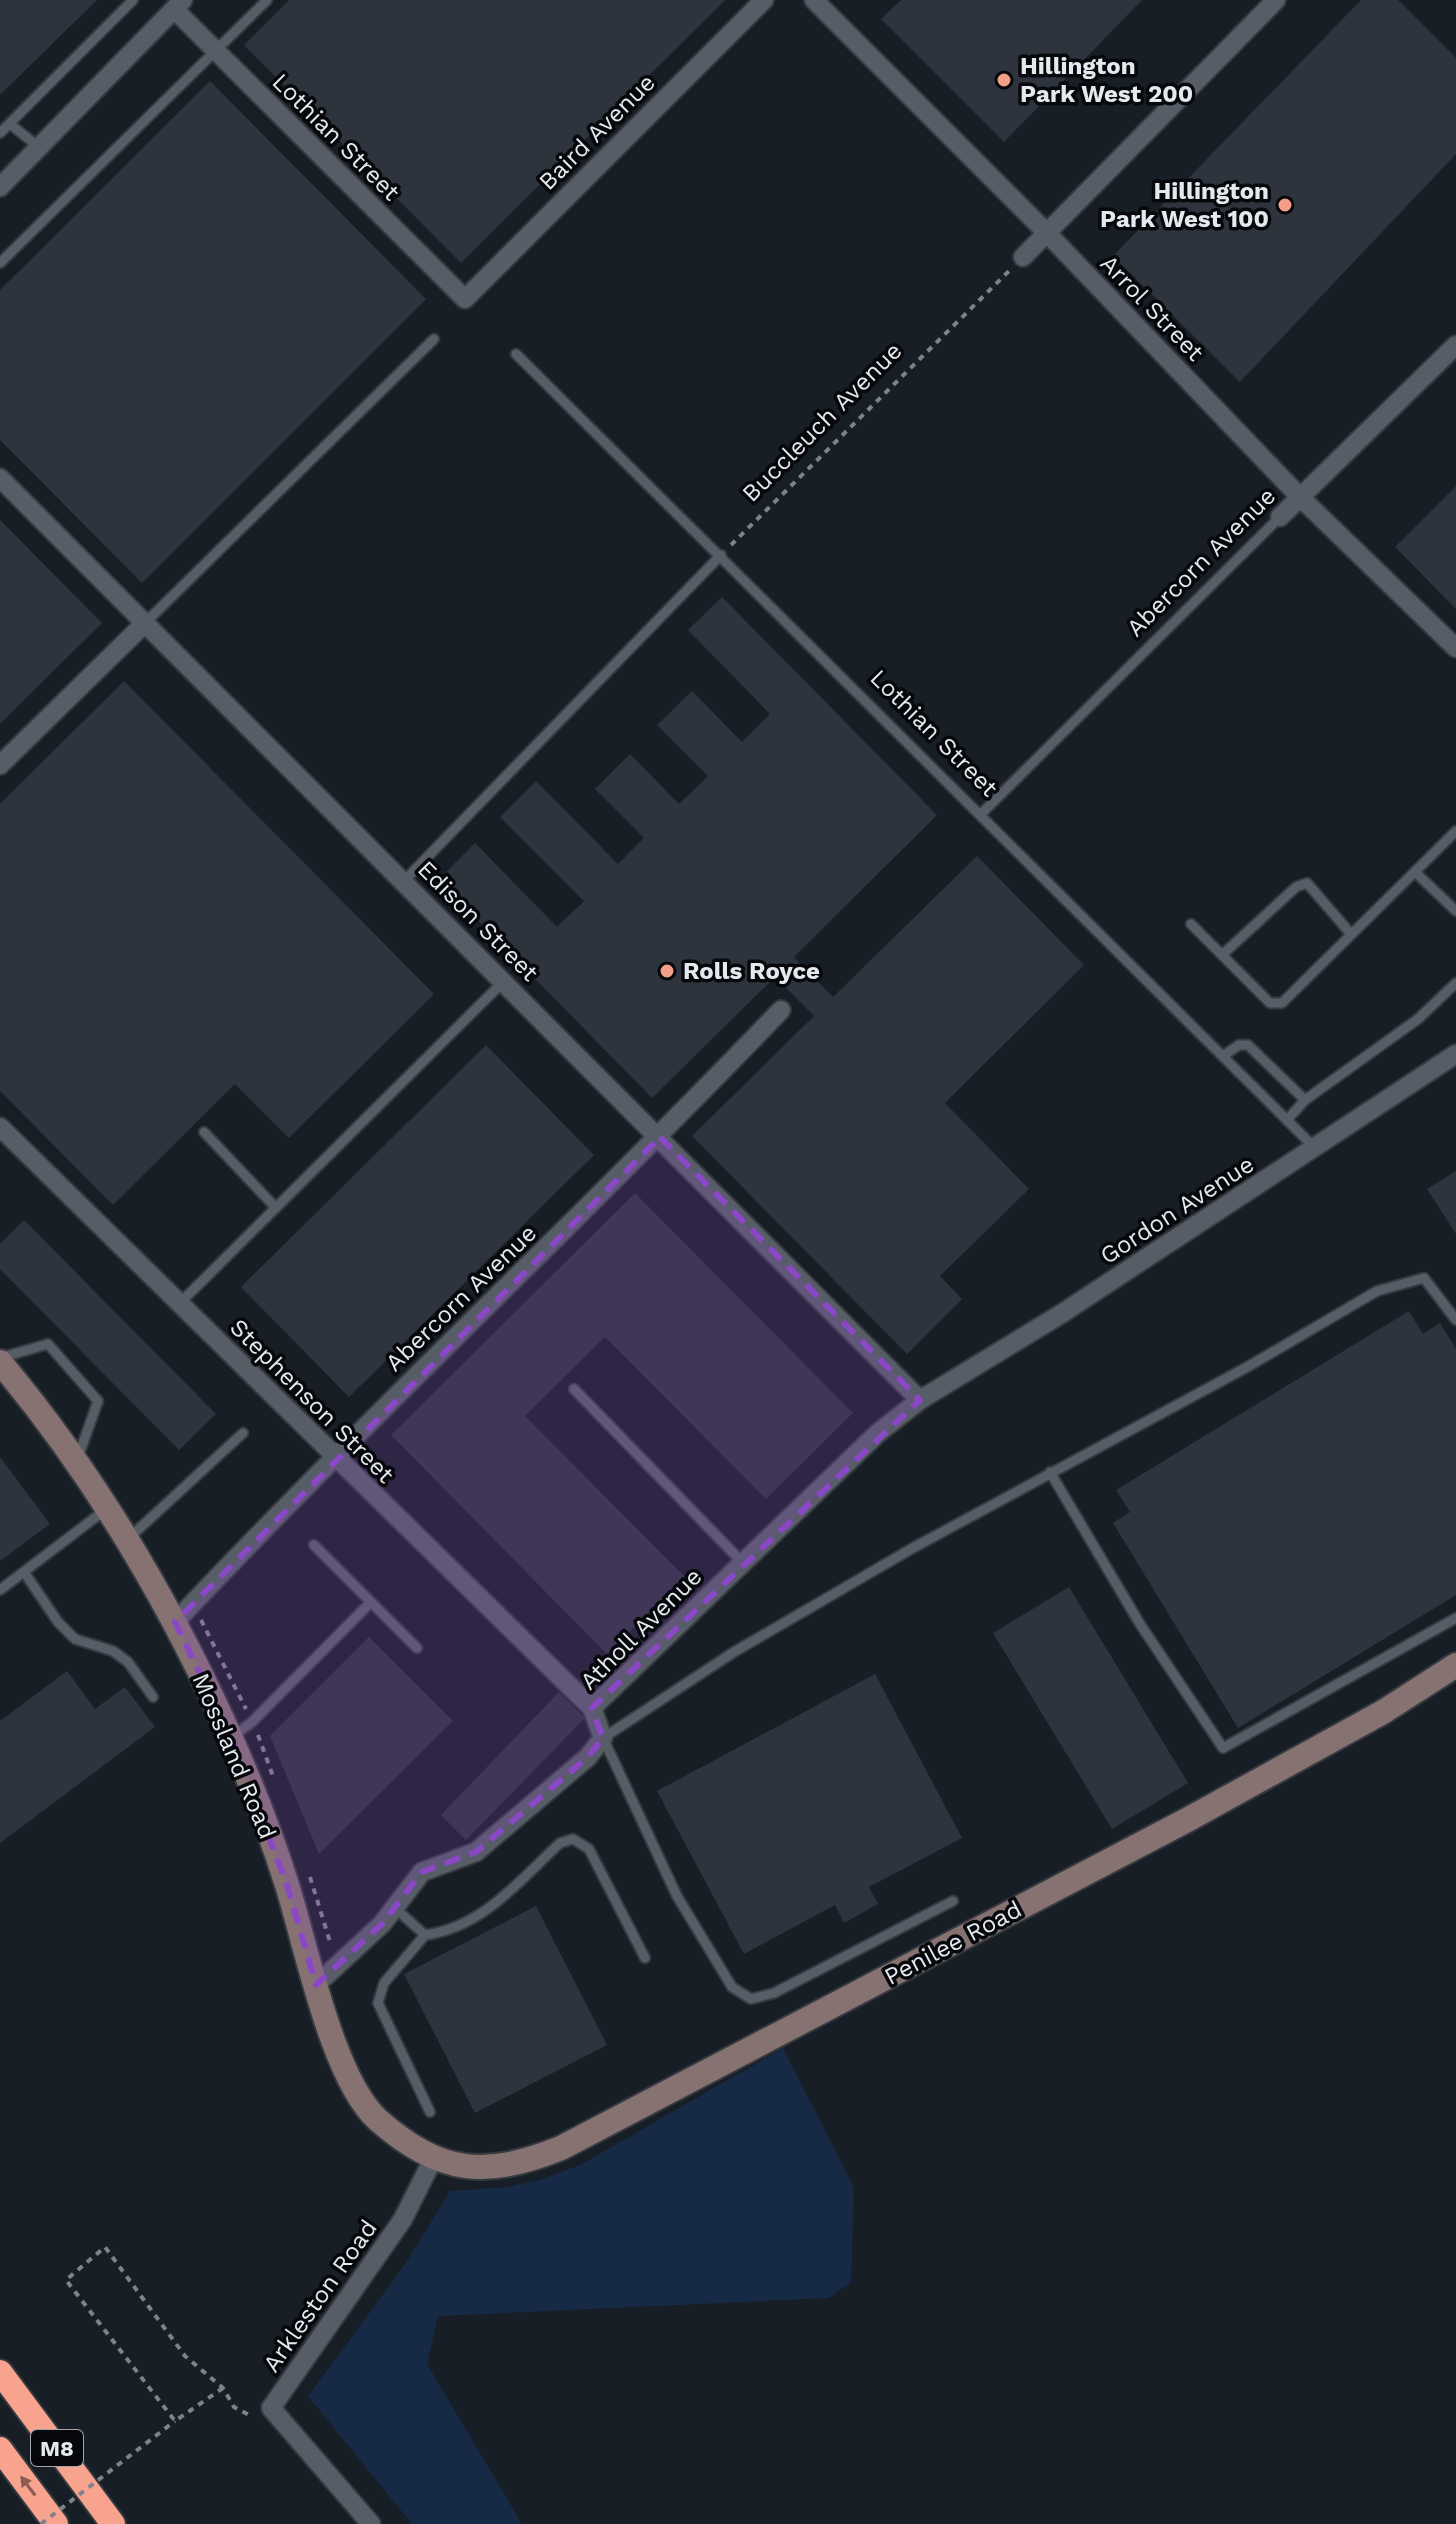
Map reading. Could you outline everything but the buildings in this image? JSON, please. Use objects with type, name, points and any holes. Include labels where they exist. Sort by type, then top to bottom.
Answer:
[{"type":"highway","name":"M8","points":[[0,2372],[113,2524]]},
{"type":"highway","name":"M8","points":[[0,2449],[56,2524]]},
{"type":"street","name":"Baird Avenue","points":[[465,299],[764,0]]},
{"type":"street","name":"Arrol Street","points":[[814,0],[1047,233],[1300,497],[1456,648]]},
{"type":"street","points":[[1023,257],[1276,0]]},
{"type":"street","name":"Lothian Street","points":[[174,3],[216,50],[465,299]]},
{"type":"street","points":[[0,187],[174,3]]},
{"type":"street","name":"Abercorn Avenue","points":[[1280,517],[1456,345]]},
{"type":"street","name":"Edison Street","points":[[0,478],[920,1400]]},
{"type":"street","points":[[0,765],[145,623]]},
{"type":"street","name":"Abercorn Avenue","points":[[175,1622],[334,1457],[660,1137],[781,1010]]},
{"type":"street","name":"Gordon Avenue","points":[[920,1400],[1316,1149],[1456,1054]]},
{"type":"street","name":"Stephenson Street","points":[[0,1127],[592,1708]]},
{"type":"street","name":"Mossland Road","points":[[0,1360],[38,1408],[175,1622],[230,1738],[286,1882],[316,1985],[358,2094],[377,2119],[433,2159]]},
{"type":"street","name":"Atholl Avenue","points":[[603,1738],[592,1708],[878,1433],[920,1400]]},
{"type":"street","name":"Penilee Road","points":[[433,2159],[481,2168],[519,2165],[561,2148],[1187,1820],[1383,1712],[1456,1665]]},
{"type":"street","points":[[316,1985],[382,1924],[422,1872],[476,1852],[588,1757],[603,1738]]},
{"type":"street","name":"Arkleston Road","points":[[371,2524],[271,2408],[403,2219],[433,2159]]},
{"type":"lane","points":[[0,133],[133,0]]},
{"type":"lane","points":[[0,263],[267,0]]},
{"type":"lane","points":[[10,124],[40,148]]},
{"type":"lane","points":[[145,623],[434,339]]},
{"type":"lane","name":"Lothian Street","points":[[516,354],[1316,1149]]},
{"type":"lane","name":"Abercorn Avenue","points":[[981,814],[1280,517]]},
{"type":"lane","points":[[404,881],[721,555]]},
{"type":"lane","points":[[1191,924],[1270,1003],[1282,1003],[1456,831]]},
{"type":"lane","points":[[1415,872],[1456,911]]},
{"type":"lane","points":[[1222,955],[1296,887],[1307,883],[1351,934]]},
{"type":"lane","points":[[179,1304],[504,981]]},
{"type":"lane","points":[[1287,1120],[1305,1100],[1418,1019],[1456,983]]},
{"type":"lane","points":[[1223,1056],[1239,1045],[1248,1045],[1305,1100]]},
{"type":"lane","points":[[204,1132],[276,1208]]},
{"type":"lane","points":[[953,1901],[774,1993],[751,1999],[732,1987],[677,1896],[603,1738],[734,1652],[1050,1472],[1249,1366],[1377,1291],[1424,1278],[1456,1320]]},
{"type":"lane","points":[[0,1360],[48,1344],[98,1401],[75,1464]]},
{"type":"lane","points":[[574,1389],[743,1563]]},
{"type":"lane","points":[[126,1542],[243,1433]]},
{"type":"lane","points":[[1050,1472],[1140,1624],[1223,1748],[1456,1618]]},
{"type":"lane","points":[[0,1590],[105,1510]]},
{"type":"lane","points":[[314,1545],[417,1648]]},
{"type":"lane","points":[[24,1572],[58,1622],[75,1639],[113,1651],[128,1662],[153,1697]]},
{"type":"lane","points":[[230,1738],[252,1722],[371,1602]]},
{"type":"lane","points":[[430,2112],[378,2003],[384,1983],[425,1935],[445,1932],[483,1915],[560,1843],[573,1839],[589,1849],[645,1958]]},
{"type":"lane","points":[[395,1908],[425,1935]]},
{"type":"path","name":"Buccleuch Avenue","points":[[721,555],[1023,257]]},
{"type":"path","points":[[175,2421],[66,2280],[105,2247],[185,2356],[223,2388],[234,2407],[252,2418],[271,2408]]},
{"type":"path","points":[[41,2524],[223,2388]]},
{"type":"highlighted area","points":[[660,1137],[920,1400],[592,1708],[603,1738],[588,1757],[476,1852],[422,1872],[382,1924],[316,1985],[286,1882],[230,1736],[175,1622]]},
{"type":"shaded area","points":[[783,2048],[854,2188],[851,2282],[829,2298],[438,2316],[427,2364],[522,2524],[412,2524],[308,2396],[404,2266],[450,2191],[508,2187],[546,2178],[582,2164]]},
{"type":"place","name":"Hillington Park West 200","points":[[1004,80]]},
{"type":"place","name":"Hillington Park West 100","points":[[1285,205]]},
{"type":"place","name":"Rolls Royce","points":[[667,971]]}]
